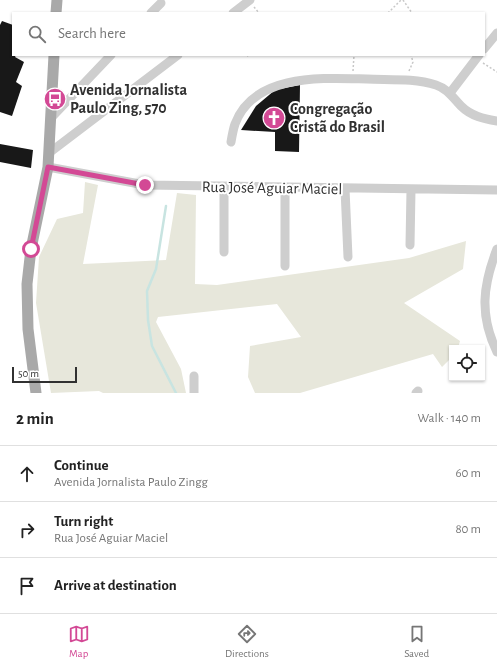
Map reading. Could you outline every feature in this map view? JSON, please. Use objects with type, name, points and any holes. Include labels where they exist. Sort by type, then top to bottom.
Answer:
[{"type":"main road","points":[[56,12],[57,0]]},
{"type":"main road","points":[[36,393],[28,329],[27,284],[31,249],[48,167],[52,118],[54,56]]},
{"type":"street","points":[[234,12],[250,0]]},
{"type":"street","points":[[153,12],[161,3]]},
{"type":"street","points":[[485,48],[497,33]]},
{"type":"street","points":[[52,118],[111,56]]},
{"type":"street","points":[[49,153],[177,56]]},
{"type":"street","points":[[450,93],[477,57]]},
{"type":"street","points":[[231,142],[235,124],[242,112],[262,93],[277,85],[289,82],[352,79],[405,80],[437,86],[450,93],[470,114],[497,122]]},
{"type":"street","name":"Rua José Aguiar Maciel","points":[[48,167],[145,185],[411,190],[497,190]]},
{"type":"street","points":[[224,187],[224,252]]},
{"type":"street","points":[[285,188],[285,266]]},
{"type":"street","points":[[345,189],[348,257]]},
{"type":"street","points":[[410,245],[411,190]]},
{"type":"street","points":[[497,249],[488,272],[484,301],[487,322],[497,352]]},
{"type":"street","points":[[194,376],[194,393]]},
{"type":"path","points":[[389,12],[402,0],[411,12]]},
{"type":"path","points":[[352,79],[354,56]]},
{"type":"path","points":[[405,80],[413,62],[411,56]]},
{"type":"path","points":[[477,57],[497,72]]},
{"type":"shaded area","points":[[85,182],[98,185],[83,264],[166,260],[177,193],[196,195],[195,284],[217,285],[409,258],[466,241],[463,269],[404,303],[460,341],[459,345],[449,345],[449,360],[442,367],[433,354],[300,393],[255,393],[248,377],[250,346],[301,337],[277,304],[158,317],[156,322],[181,369],[186,393],[103,393],[99,391],[51,393],[36,303],[39,257],[57,219],[83,213]]},
{"type":"building","points":[[2,21],[12,25],[12,56],[16,56],[24,62],[16,82],[22,86],[12,116],[0,112],[0,25]]},
{"type":"building","name":"Congregação Cristã do Brasil","points":[[300,85],[299,152],[275,151],[275,132],[241,130],[256,106],[275,90]]},
{"type":"building","points":[[0,144],[33,150],[31,168],[0,162]]},
{"type":"waterway","points":[[166,206],[156,269],[147,291],[148,320],[152,346],[176,393]]},
{"type":"place","name":"Avenida Jornalista Paulo Zing, 570","points":[[55,99]]},
{"type":"place","name":"Congregação Cristã do Brasil","points":[[274,118]]},
{"type":"route","points":[[31,249],[48,167],[145,185]]}]
